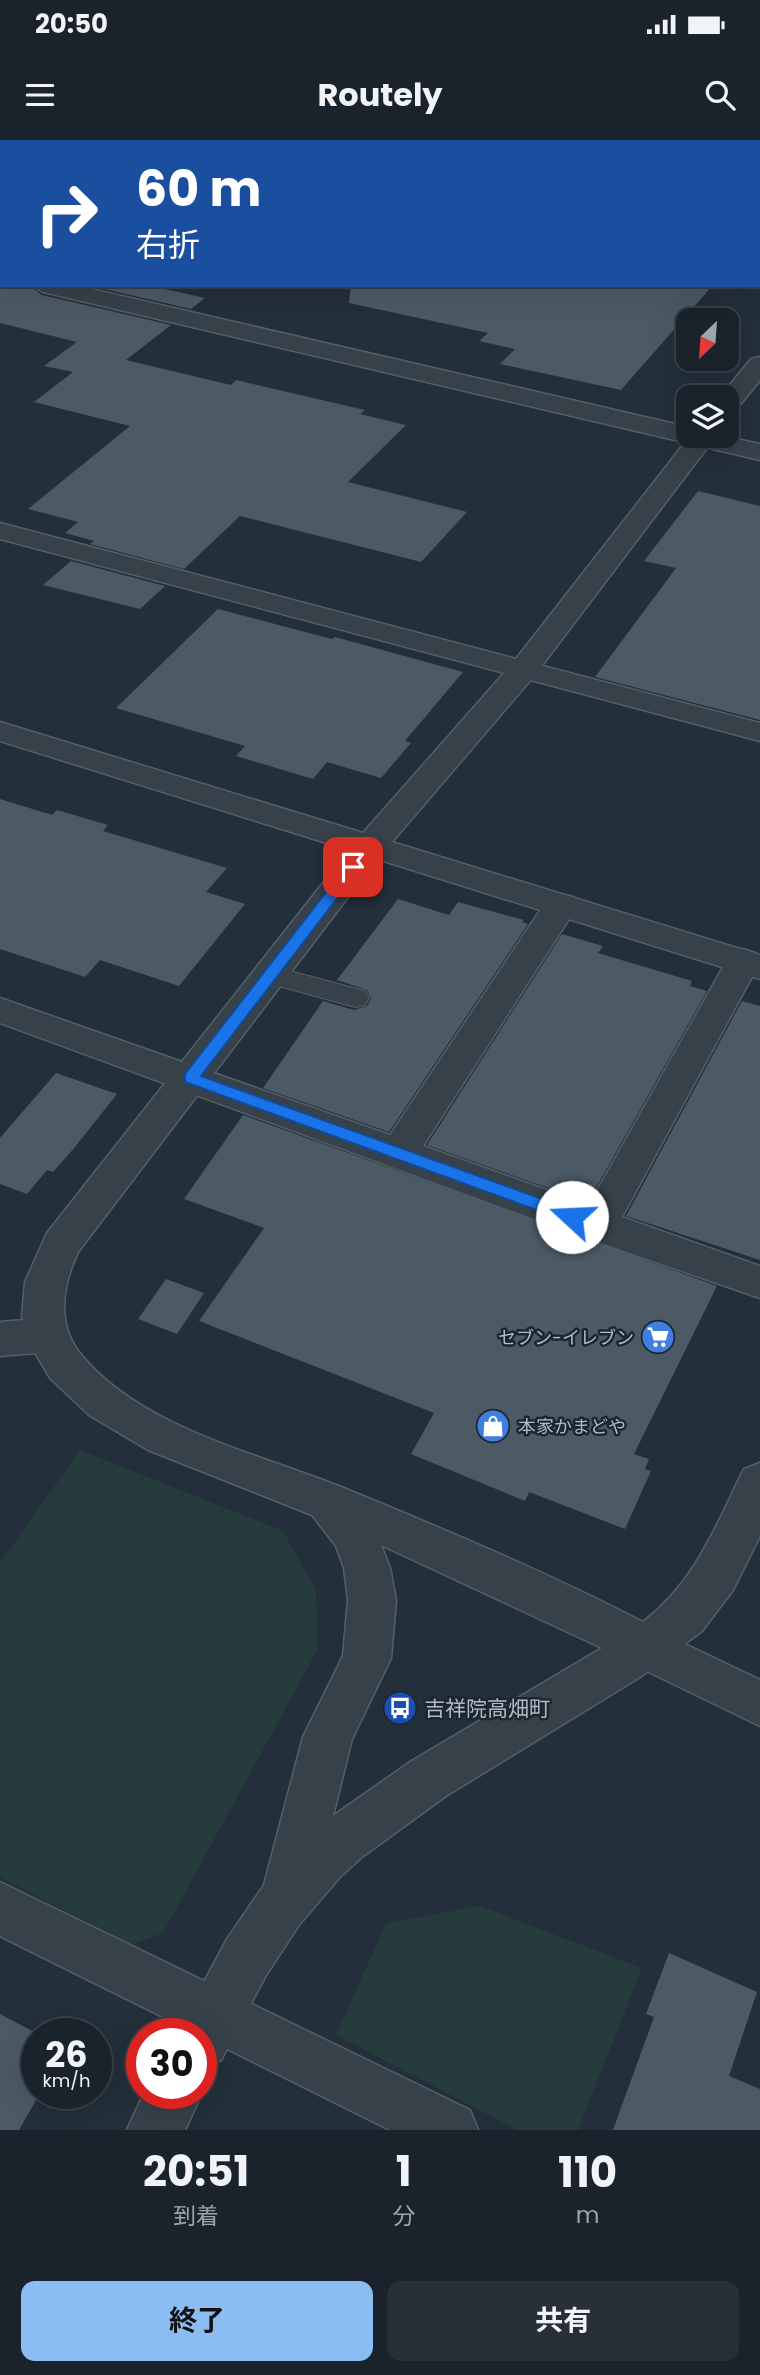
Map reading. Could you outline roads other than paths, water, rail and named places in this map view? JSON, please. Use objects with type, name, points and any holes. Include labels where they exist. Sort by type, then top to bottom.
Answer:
[{"type":"street","points":[[52,287],[676,432]]},
{"type":"street","points":[[739,390],[760,364]]},
{"type":"street","points":[[739,447],[760,452]]},
{"type":"street","points":[[686,448],[523,670],[370,846],[61,1244],[47,1271],[40,1299],[47,1335],[80,1382],[111,1408],[159,1434],[327,1501],[582,1614],[760,1704]]},
{"type":"street","points":[[0,531],[760,732]]},
{"type":"street","points":[[0,731],[751,964],[597,1226]]},
{"type":"street","points":[[398,1154],[561,905]]},
{"type":"street","points":[[0,1010],[597,1226],[760,1282]]},
{"type":"street","points":[[0,1339],[47,1335]]},
{"type":"street","points":[[213,2018],[268,1921],[288,1893],[342,1840],[401,1795],[645,1647],[695,1606],[728,1557],[760,1482]]},
{"type":"street","points":[[288,1893],[328,1737],[367,1658],[372,1600],[367,1568],[355,1536],[327,1501]]},
{"type":"street","points":[[0,1908],[192,2018]]},
{"type":"street","points":[[217,2031],[450,2130]]},
{"type":"street","points":[[155,2130],[166,2109]]},
{"type":"lane","points":[[271,975],[355,998]]},
{"type":"place","name":"セブン-イレブン","points":[[658,1337]]},
{"type":"place","name":"本家かまどや","points":[[493,1426]]},
{"type":"place","name":"吉祥院高畑町","points":[[400,1708]]}]
